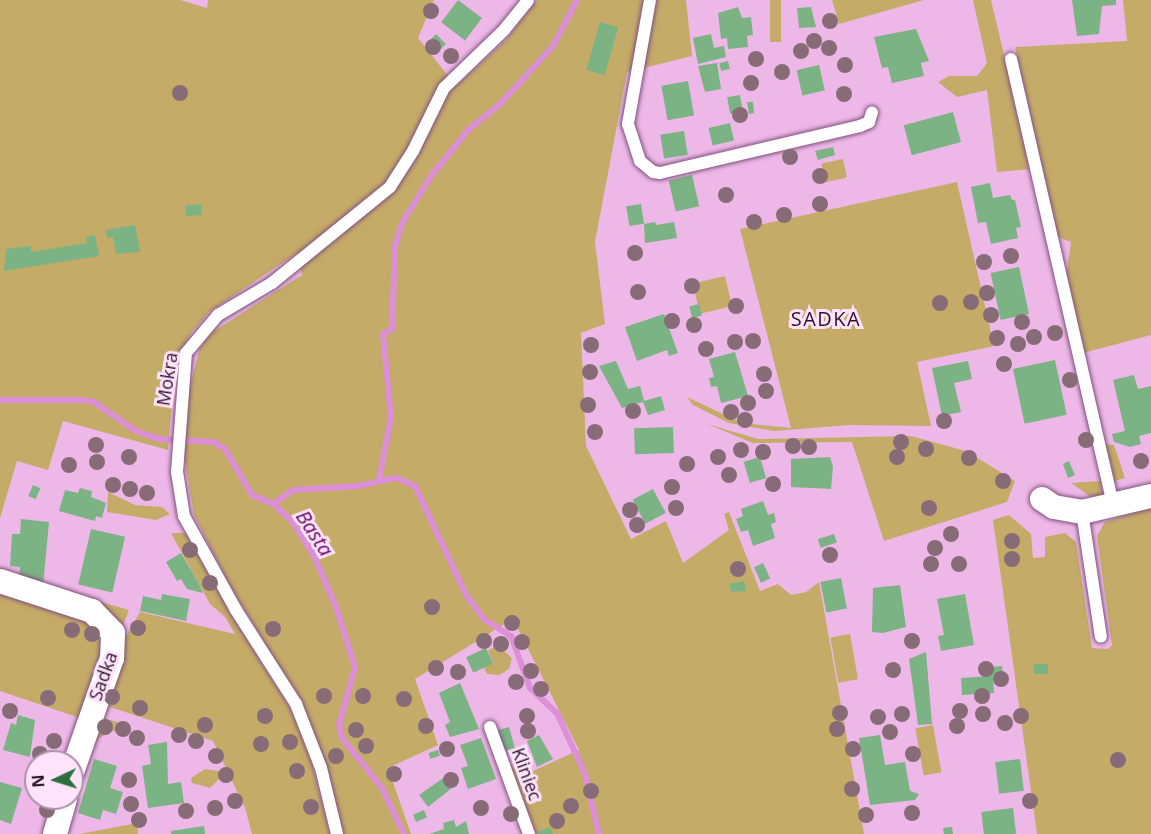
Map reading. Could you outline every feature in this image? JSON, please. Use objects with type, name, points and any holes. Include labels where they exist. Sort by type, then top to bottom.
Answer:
[{"type":"street","points":[[1042,499],[1054,507],[1082,512],[1151,496]]},
{"type":"street","name":"Sadka","points":[[0,581],[92,611],[113,633],[112,658],[80,750]]},
{"type":"street","points":[[55,834],[62,810]]},
{"type":"lane","name":"Mokra","points":[[337,834],[321,768],[296,704],[201,550],[184,516],[177,471],[180,407],[186,353],[202,329],[218,315],[272,283],[390,187],[413,151],[444,88],[504,30],[528,0]]},
{"type":"lane","points":[[650,0],[628,124],[640,161],[652,172],[660,174],[860,126],[868,122],[872,112]]},
{"type":"lane","points":[[1011,59],[1113,506]]},
{"type":"lane","points":[[1082,512],[1101,637]]},
{"type":"lane","name":"Kliniec","points":[[490,727],[529,834]]},
{"type":"shaded area","points":[[0,0],[180,0],[207,8],[208,0],[434,0],[418,38],[456,86],[505,41],[537,0],[686,0],[692,56],[627,72],[595,242],[605,324],[581,333],[586,446],[631,539],[666,521],[683,563],[729,530],[724,514],[729,512],[760,591],[778,584],[791,595],[806,592],[819,582],[864,834],[536,834],[510,764],[522,776],[579,750],[513,619],[415,679],[438,745],[388,768],[411,834],[343,834],[325,766],[302,706],[229,584],[194,515],[184,456],[186,402],[200,348],[211,333],[302,275],[297,253],[209,312],[190,334],[179,356],[173,388],[168,450],[63,421],[48,470],[17,461],[0,518]]},
{"type":"shaded area","points":[[770,0],[781,0],[781,42],[770,42]]},
{"type":"shaded area","points":[[832,0],[924,0],[839,24]]},
{"type":"shaded area","points":[[973,0],[991,0],[1031,169],[997,172],[987,90],[957,97],[938,82],[949,76],[977,76],[987,63]]},
{"type":"shaded area","points":[[1123,0],[1151,0],[1151,335],[1083,353],[1066,277],[1071,242],[1058,237],[1015,47],[1127,41]]},
{"type":"shaded area","points":[[843,159],[847,178],[825,182],[821,164]]},
{"type":"shaded area","points":[[957,182],[994,346],[917,362],[931,426],[850,425],[774,431],[729,423],[693,405],[687,397],[742,423],[791,428],[740,229]]},
{"type":"shaded area","points":[[725,276],[732,306],[700,314],[693,283]]},
{"type":"shaded area","points":[[707,424],[758,439],[911,436],[966,451],[1015,481],[1007,502],[884,541],[852,442],[753,443]]},
{"type":"shaded area","points":[[1105,444],[1114,445],[1125,478],[1115,481]]},
{"type":"shaded area","points":[[1101,481],[1103,498],[1094,499],[1071,483]]},
{"type":"shaded area","points":[[108,492],[135,505],[162,507],[170,514],[156,520],[107,512]]},
{"type":"shaded area","points":[[1151,507],[1151,834],[1037,834],[993,520],[1009,515],[1031,534],[1033,558],[1045,557],[1045,537],[1065,533],[1076,542],[1092,648],[1108,649],[1112,645],[1097,536],[1105,522]]},
{"type":"shaded area","points":[[171,533],[185,533],[191,538],[235,620],[290,708],[308,748],[330,834],[252,834],[245,808],[213,741],[101,704],[123,641],[140,612],[235,634],[225,617],[210,604]]},
{"type":"shaded area","points":[[0,567],[4,574],[129,610],[120,632],[0,576]]},
{"type":"shaded area","points":[[0,587],[79,611],[108,639],[80,718],[0,691]]},
{"type":"shaded area","points":[[850,634],[858,679],[838,683],[830,637]]},
{"type":"shaded area","points":[[497,645],[512,658],[509,669],[499,675],[487,674],[484,668],[493,663],[488,651]]},
{"type":"shaded area","points":[[100,717],[127,725],[127,733],[112,731],[99,738],[84,762],[84,750]]},
{"type":"shaded area","points":[[933,725],[941,772],[924,775],[915,728]]},
{"type":"shaded area","points":[[205,769],[219,771],[219,779],[210,788],[192,783],[191,778]]},
{"type":"shaded area","points":[[137,823],[138,834],[80,834],[132,824]]},
{"type":"building","points":[[458,0],[482,18],[465,40],[441,22]]},
{"type":"building","points":[[1072,0],[1116,0],[1116,5],[1102,6],[1099,34],[1077,36]]},
{"type":"building","points":[[738,7],[742,18],[751,17],[753,35],[747,36],[748,47],[728,49],[727,38],[721,39],[718,13]]},
{"type":"building","points":[[811,7],[816,27],[799,28],[797,8]]},
{"type":"building","points":[[600,22],[618,27],[604,75],[586,70]]},
{"type":"building","points":[[916,29],[929,61],[921,63],[924,76],[892,83],[888,67],[882,68],[874,37]]},
{"type":"building","points":[[436,34],[446,44],[439,51],[429,41]]},
{"type":"building","points":[[711,34],[714,48],[724,46],[726,57],[698,64],[693,38]]},
{"type":"building","points":[[728,61],[730,69],[721,71],[719,63]]},
{"type":"building","points":[[717,63],[721,89],[705,92],[698,66]]},
{"type":"building","points":[[819,65],[825,90],[802,96],[797,70]]},
{"type":"building","points":[[688,81],[694,115],[667,120],[661,86]]},
{"type":"building","points":[[740,95],[743,112],[730,114],[727,97]]},
{"type":"building","points":[[747,102],[753,102],[754,113],[749,114]]},
{"type":"building","points":[[953,112],[961,142],[912,155],[904,125]]},
{"type":"building","points":[[730,123],[734,141],[713,145],[709,128]]},
{"type":"building","points":[[684,131],[688,155],[664,158],[660,135]]},
{"type":"building","points":[[833,147],[835,155],[818,160],[815,151]]},
{"type":"building","points":[[692,175],[699,206],[676,212],[669,180]]},
{"type":"building","points":[[990,183],[993,198],[1010,195],[1012,200],[1015,200],[1021,227],[1016,228],[1018,238],[991,244],[986,222],[978,223],[971,187]]},
{"type":"building","points":[[201,204],[202,215],[186,216],[185,205]]},
{"type":"building","points":[[641,204],[644,224],[629,226],[626,206]]},
{"type":"building","points":[[655,222],[656,225],[674,222],[677,238],[645,243],[644,224]]},
{"type":"building","points":[[135,225],[140,252],[116,254],[113,237],[107,238],[106,230]]},
{"type":"building","points":[[95,235],[99,256],[4,271],[6,249],[31,246],[31,252],[87,243],[86,237]]},
{"type":"building","points":[[1019,267],[1029,314],[1001,320],[991,273]]},
{"type":"building","points":[[699,304],[702,316],[692,318],[689,306]]},
{"type":"building","points":[[664,314],[678,353],[669,356],[667,350],[637,361],[625,327]]},
{"type":"building","points":[[735,352],[748,396],[721,403],[717,386],[711,387],[709,378],[714,377],[709,359]]},
{"type":"building","points":[[1055,360],[1067,415],[1025,424],[1013,369]]},
{"type":"building","points":[[616,361],[628,389],[640,386],[644,401],[661,396],[665,410],[648,415],[643,402],[622,408],[599,366]]},
{"type":"building","points":[[968,361],[972,379],[954,383],[961,412],[942,416],[932,368]]},
{"type":"building","points":[[1134,375],[1138,389],[1151,386],[1151,433],[1139,436],[1141,444],[1130,447],[1114,442],[1112,434],[1125,431],[1113,380]]},
{"type":"building","points":[[673,427],[674,453],[635,454],[634,428]]},
{"type":"building","points":[[760,457],[766,478],[750,483],[744,462]]},
{"type":"building","points":[[830,457],[833,466],[831,489],[791,487],[791,459]]},
{"type":"building","points":[[1069,461],[1075,475],[1068,478],[1063,464]]},
{"type":"building","points":[[33,485],[40,488],[36,499],[28,496]]},
{"type":"building","points":[[80,488],[92,491],[91,497],[106,503],[102,518],[96,516],[95,521],[59,511],[65,490],[78,493]]},
{"type":"building","points":[[653,489],[666,513],[645,524],[633,500]]},
{"type":"building","points":[[763,501],[768,515],[774,513],[776,522],[771,524],[775,538],[753,546],[748,530],[741,532],[736,519],[743,516],[741,509]]},
{"type":"building","points":[[21,519],[49,522],[43,586],[19,580],[20,567],[10,566],[12,534],[20,534]]},
{"type":"building","points":[[91,529],[125,537],[112,592],[78,585]]},
{"type":"building","points":[[834,534],[837,543],[821,548],[818,539]]},
{"type":"building","points":[[181,553],[203,593],[187,589],[181,579],[177,581],[166,562]]},
{"type":"building","points":[[763,563],[770,578],[761,583],[754,567]]},
{"type":"building","points":[[841,578],[847,608],[826,612],[820,582]]},
{"type":"building","points":[[744,581],[746,591],[731,592],[729,584]]},
{"type":"building","points":[[900,585],[906,627],[883,633],[872,632],[873,588]]},
{"type":"building","points":[[162,594],[190,599],[186,621],[140,611],[143,596],[161,600]]},
{"type":"building","points":[[965,594],[974,645],[941,651],[938,636],[944,635],[937,599]]},
{"type":"building","points":[[486,648],[493,663],[473,673],[466,657]]},
{"type":"building","points":[[926,652],[932,724],[918,725],[909,659]]},
{"type":"building","points":[[1034,664],[1048,664],[1048,674],[1034,674]]},
{"type":"building","points":[[1002,666],[1003,675],[993,676],[994,693],[962,695],[961,678],[990,676],[989,667]]},
{"type":"building","points":[[460,683],[479,729],[450,737],[445,725],[450,722],[439,693]]},
{"type":"building","points":[[18,715],[35,720],[31,750],[24,750],[24,755],[3,750],[11,723],[16,725]]},
{"type":"building","points":[[509,727],[515,748],[504,751],[497,730]]},
{"type":"building","points":[[539,735],[553,759],[537,767],[527,741]]},
{"type":"building","points":[[880,735],[885,765],[905,762],[910,791],[919,794],[915,800],[870,805],[859,738]]},
{"type":"building","points":[[481,738],[496,779],[468,789],[461,768],[468,766],[460,745]]},
{"type":"building","points":[[167,742],[168,784],[181,782],[184,803],[148,808],[142,766],[151,764],[148,745]]},
{"type":"building","points":[[438,750],[440,756],[430,759],[428,753]]},
{"type":"building","points":[[94,759],[117,766],[110,788],[123,792],[116,814],[103,810],[100,820],[78,813],[79,810],[84,810],[84,793]]},
{"type":"building","points":[[1020,759],[1024,791],[999,794],[995,762]]},
{"type":"building","points":[[449,774],[452,788],[428,807],[419,795]]},
{"type":"building","points":[[0,782],[22,788],[11,824],[0,820]]},
{"type":"building","points":[[1013,808],[1016,834],[984,834],[981,812]]},
{"type":"building","points":[[424,810],[427,817],[416,822],[413,815]]},
{"type":"building","points":[[454,820],[456,827],[466,821],[469,834],[429,834],[444,829],[443,823]]},
{"type":"building","points":[[204,826],[205,834],[171,834],[171,831]]},
{"type":"building","points":[[550,827],[553,834],[538,834],[537,832]]},
{"type":"building","points":[[952,827],[953,834],[944,834],[943,828]]},
{"type":"waterway","points":[[379,480],[391,417],[383,334],[392,329],[395,246],[402,223],[431,176],[468,130],[500,104],[553,46],[577,0]]},
{"type":"waterway","name":"Basta","points":[[0,400],[94,402],[136,431],[159,439],[214,442],[225,449],[252,495],[273,504],[292,521],[315,558],[336,607],[355,667],[339,725],[342,738],[382,788],[404,834]]},
{"type":"waterway","points":[[273,504],[293,490],[358,486],[397,478],[415,486],[466,595],[485,620],[511,636],[530,688],[557,713],[585,774],[599,834]]},
{"type":"district","name":"SADKA","points":[[826,318]]}]
